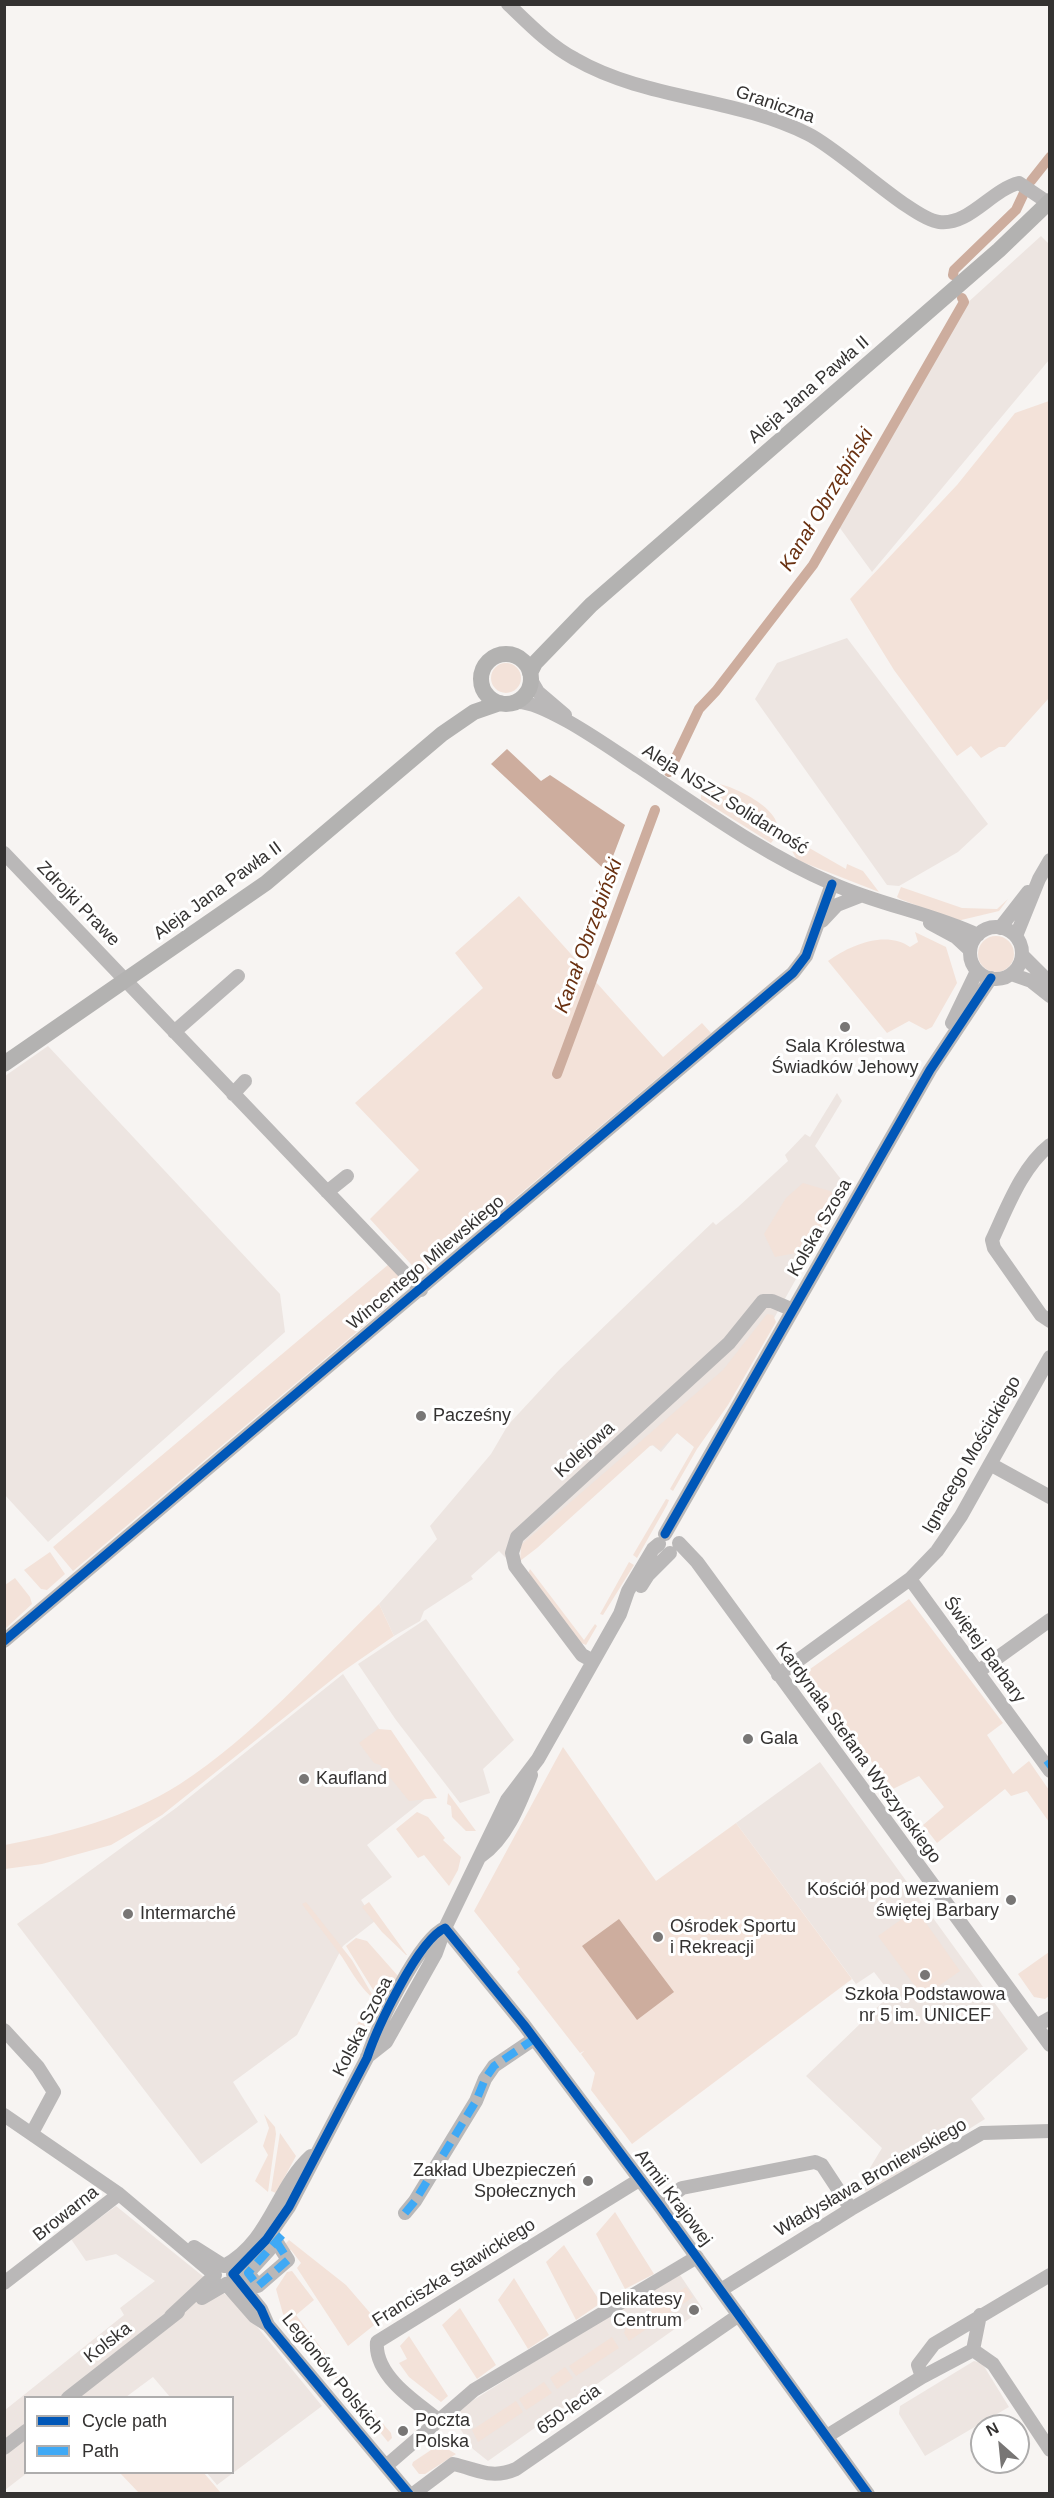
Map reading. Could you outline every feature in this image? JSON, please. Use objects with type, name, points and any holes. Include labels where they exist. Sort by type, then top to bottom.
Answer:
[{"type":"main road","name":"Aleja Jana Pawła II","points":[[531,677],[535,663],[591,605],[999,250],[1049,203]]},
{"type":"main road","name":"Aleja Jana Pawła II","points":[[513,655],[529,649],[591,605]]},
{"type":"main road","points":[[513,655],[525,662],[531,677],[526,693],[508,702],[488,695],[481,682],[484,666],[496,656],[513,655]]},
{"type":"main road","name":"Aleja Jana Pawła II","points":[[442,734],[475,695],[481,682]]},
{"type":"main road","name":"Aleja Jana Pawła II","points":[[4,1064],[266,883],[442,734],[474,712],[508,702]]},
{"type":"street","name":"Graniczna","points":[[508,4],[550,43],[575,60],[622,80],[740,109],[807,133],[828,144],[925,218],[949,223],[1003,190],[1019,183],[1049,203]]},
{"type":"street","name":"Aleja NSZZ Solidarność","points":[[531,677],[544,697],[587,733]]},
{"type":"street","name":"Aleja NSZZ Solidarność","points":[[508,702],[528,702],[587,733],[769,852],[832,884],[860,896],[935,918],[978,935]]},
{"type":"street","name":"Zdrojki Prawe","points":[[4,853],[421,1290]]},
{"type":"street","points":[[1050,860],[1039,879],[1016,936],[1022,956],[1050,983]]},
{"type":"street","points":[[1000,928],[1039,879]]},
{"type":"street","name":"Wincentego Milewskiego","points":[[4,1641],[793,973],[806,956],[832,884]]},
{"type":"street","name":"Wincentego Milewskiego","points":[[819,925],[837,905],[860,896]]},
{"type":"street","name":"Aleja NSZZ Solidarność","points":[[915,914],[956,937],[970,950]]},
{"type":"street","points":[[1016,936],[1000,928],[988,929],[978,935],[970,950],[977,971],[991,978],[1011,974],[1031,981],[1050,996]]},
{"type":"street","points":[[1011,974],[1018,966],[1022,956]]},
{"type":"street","name":"Kolska Szosa","points":[[930,1070],[977,971]]},
{"type":"street","points":[[174,1032],[238,976]]},
{"type":"street","name":"Kolska Szosa","points":[[367,2058],[386,2042],[436,1953],[445,1928],[507,1800],[538,1759],[620,1614],[628,1591],[653,1549],[671,1543],[686,1499],[793,1310],[930,1070],[991,978]]},
{"type":"street","points":[[232,1094],[245,1081]]},
{"type":"street","points":[[1050,1144],[1039,1153],[1013,1196],[992,1240],[994,1248],[1041,1315],[1050,1321]]},
{"type":"street","points":[[327,1192],[347,1176]]},
{"type":"street","name":"Kolejowa","points":[[593,1661],[582,1655],[515,1566],[512,1553],[517,1537],[729,1343],[763,1301],[772,1301],[793,1310]]},
{"type":"street","name":"Ignacego Mościckiego","points":[[778,1675],[910,1580],[943,1542],[1050,1357]]},
{"type":"street","points":[[990,1464],[1050,1497]]},
{"type":"street","name":"Kardynała Stefana Wyszyńskiego","points":[[671,1543],[689,1551],[1050,2045]]},
{"type":"street","name":"Świętej Barbary","points":[[910,1580],[1048,1767]]},
{"type":"street","points":[[979,1671],[1050,1620]]},
{"type":"street","points":[[436,1953],[443,1946],[462,1946],[457,1932],[459,1900]]},
{"type":"street","name":"Kolska Szosa","points":[[224,2275],[259,2234],[300,2165],[319,2148],[423,1946],[435,1932],[445,1928]]},
{"type":"street","name":"Armii Krajowej","points":[[445,1928],[462,1946],[534,2038],[739,2314],[868,2493]]},
{"type":"street","points":[[1036,2026],[1050,2018]]},
{"type":"street","points":[[4,2030],[38,2067],[54,2092],[32,2133]]},
{"type":"street","points":[[405,2213],[415,2201],[471,2110],[489,2072],[534,2038]]},
{"type":"street","name":"Legionów Polskich","points":[[4,2115],[119,2194],[164,2229],[173,2241],[224,2275],[254,2316],[268,2325],[411,2493]]},
{"type":"street","name":"Władysława Broniewskiego","points":[[721,2290],[851,2209],[982,2133],[1050,2131]]},
{"type":"street","points":[[658,2205],[682,2188],[815,2162],[822,2165],[851,2209]]},
{"type":"street","name":"Franciszka Stawickiego","points":[[439,2420],[408,2397],[392,2378],[376,2351],[377,2342],[639,2180]]},
{"type":"street","name":"Browarna","points":[[4,2283],[119,2194]]},
{"type":"street","points":[[386,2466],[474,2390],[697,2257]]},
{"type":"street","name":"Kolska","points":[[69,2396],[224,2275]]},
{"type":"street","points":[[922,2377],[918,2365],[930,2349],[980,2315],[1050,2275]]},
{"type":"street","name":"650-lecia","points":[[411,2493],[453,2464],[489,2475],[500,2475],[516,2469],[739,2314]]},
{"type":"street","points":[[973,2350],[980,2315]]},
{"type":"street","points":[[827,2436],[922,2377],[973,2350]]},
{"type":"street","points":[[973,2350],[993,2364],[1050,2450]]},
{"type":"street","points":[[4,2448],[24,2433]]},
{"type":"shaded area","points":[[1041,236],[1049,244],[1049,360],[872,572],[837,524],[965,305]]},
{"type":"shaded area","points":[[1049,401],[1049,698],[1005,747],[999,747],[981,758],[971,746],[957,756],[894,670],[850,599],[957,485],[1015,413]]},
{"type":"shaded area","points":[[847,638],[988,824],[958,852],[899,886],[887,885],[755,699],[777,663]]},
{"type":"shaded area","points":[[506,663],[517,667],[521,678],[517,689],[506,693],[495,689],[491,678],[495,667]]},
{"type":"shaded area","points":[[507,749],[541,781],[550,775],[625,825],[607,872],[491,764]]},
{"type":"shaded area","points":[[719,784],[739,791],[763,805],[772,814],[777,823],[777,833],[771,843],[701,799],[701,792]]},
{"type":"shaded area","points":[[791,841],[797,841],[846,869],[847,864],[863,871],[879,892],[797,860],[791,849]]},
{"type":"shaded area","points":[[901,887],[962,908],[997,909],[1008,899],[999,911],[957,921],[900,899],[897,897]]},
{"type":"shaded area","points":[[519,896],[663,1057],[702,1023],[711,1033],[432,1268],[419,1273],[370,1219],[419,1170],[355,1103],[483,988],[455,953]]},
{"type":"shaded area","points":[[915,932],[946,947],[957,983],[932,1027],[926,1030],[909,1021],[887,1033],[828,961],[857,945],[879,940],[900,942],[910,947],[918,942]]},
{"type":"shaded area","points":[[996,936],[1009,941],[1014,954],[1009,967],[996,972],[983,967],[978,954],[983,941]]},
{"type":"shaded area","points":[[48,1046],[280,1294],[285,1332],[48,1542],[4,1494],[5,1076]]},
{"type":"shaded area","points":[[837,1093],[842,1101],[815,1146],[844,1183],[828,1222],[736,1386],[681,1428],[661,1452],[646,1440],[506,1558],[499,1551],[471,1576],[473,1579],[424,1611],[420,1621],[394,1636],[379,1604],[437,1539],[430,1526],[491,1454],[508,1425],[559,1370],[713,1222],[716,1225],[788,1161],[785,1155],[805,1134],[810,1137]]},
{"type":"shaded area","points":[[803,1183],[830,1191],[839,1198],[839,1202],[812,1250],[775,1257],[764,1234],[786,1198]]},
{"type":"shaded area","points":[[389,1264],[406,1285],[403,1293],[73,1571],[53,1547]]},
{"type":"shaded area","points":[[767,1314],[773,1315],[776,1322],[728,1405],[697,1449],[673,1491],[670,1489],[694,1447],[677,1433],[659,1450],[654,1445],[650,1446],[520,1561],[521,1545],[723,1370]]},
{"type":"shaded area","points":[[666,1499],[669,1500],[667,1505],[637,1558],[633,1555]]},
{"type":"shaded area","points":[[50,1552],[65,1574],[47,1590],[41,1589],[24,1570]]},
{"type":"shaded area","points":[[629,1562],[634,1565],[603,1615],[600,1614]]},
{"type":"shaded area","points":[[530,1569],[584,1640],[595,1624],[597,1626],[586,1645],[581,1643],[527,1575]]},
{"type":"shaded area","points":[[15,1578],[30,1597],[32,1604],[5,1629],[5,1585]]},
{"type":"shaded area","points":[[909,1599],[1003,1723],[987,1735],[1013,1774],[1029,1761],[1049,1790],[1049,1822],[1027,1791],[1011,1796],[1005,1789],[937,1843],[923,1825],[944,1807],[919,1776],[893,1789],[803,1674]]},
{"type":"shaded area","points":[[379,1604],[394,1636],[339,1674],[162,1815],[111,1845],[42,1864],[5,1869],[5,1845],[73,1830],[117,1815],[160,1796],[207,1765],[284,1699]]},
{"type":"shaded area","points":[[426,1619],[514,1740],[483,1769],[490,1793],[460,1803],[396,1720],[358,1664]]},
{"type":"shaded area","points":[[343,1674],[425,1799],[367,1845],[392,1877],[361,1900],[375,1921],[343,1946],[297,2035],[233,2082],[258,2122],[201,2164],[17,1924],[176,1808]]},
{"type":"shaded area","points":[[378,1729],[391,1730],[437,1798],[409,1801],[380,1765],[374,1763],[359,1743]]},
{"type":"shaded area","name":"Ośrodek Sportu i Rekreacji","points":[[563,1747],[656,1881],[736,1823],[852,1979],[632,2144],[591,2090],[595,2073],[581,2054],[584,2051],[580,2053],[517,1972],[520,1969],[474,1911]]},
{"type":"shaded area","name":"Szkoła Podstawowa nr 5 im. UNICEF","points":[[820,1762],[1028,2049],[971,2099],[985,2119],[926,2156],[913,2168],[866,2192],[859,2186],[882,2148],[806,2076],[891,1994],[874,1972],[856,1984],[736,1823]]},
{"type":"shaded area","points":[[448,1793],[476,1831],[466,1831],[452,1817],[451,1806],[447,1804]]},
{"type":"shaded area","points":[[417,1812],[428,1817],[445,1838],[443,1840],[461,1857],[458,1870],[449,1886],[424,1855],[418,1858],[396,1829]]},
{"type":"shaded area","points":[[306,1902],[352,1960],[376,2001],[361,1986],[302,1904]]},
{"type":"shaded area","points":[[369,1902],[407,1955],[382,1932],[362,1907]]},
{"type":"shaded area","points":[[916,1909],[960,1971],[923,1997],[878,1936]]},
{"type":"shaded area","points":[[619,1919],[674,1992],[637,2020],[582,1946]]},
{"type":"shaded area","points":[[356,1938],[367,1941],[398,1976],[385,2001],[380,2001],[346,1946]]},
{"type":"shaded area","points":[[1049,1952],[1049,1996],[1045,1999],[1034,1997],[1018,1974]]},
{"type":"shaded area","points":[[370,2005],[376,2014],[372,2023],[359,2037],[347,2039]]},
{"type":"shaded area","points":[[264,2114],[275,2127],[276,2134],[268,2192],[255,2181],[268,2155],[263,2146],[269,2128]]},
{"type":"shaded area","points":[[280,2133],[296,2156],[276,2193],[271,2191]]},
{"type":"shaded area","points":[[116,2206],[241,2307],[322,2406],[234,2472],[234,2396],[169,2396],[153,2377],[127,2396],[24,2396],[26,2474],[5,2490],[5,2410],[124,2315],[120,2308],[155,2281],[116,2254],[86,2261],[71,2239]]},
{"type":"shaded area","points":[[615,2212],[654,2274],[625,2289],[596,2234]]},
{"type":"shaded area","points":[[289,2240],[346,2285],[378,2322],[348,2346],[297,2268],[301,2263],[291,2250],[284,2251],[282,2247]]},
{"type":"shaded area","points":[[564,2245],[601,2303],[576,2320],[546,2262]]},
{"type":"shaded area","points":[[292,2271],[314,2300],[296,2315],[325,2353],[324,2356],[391,2433],[392,2438],[388,2442],[283,2314],[276,2289],[287,2272]]},
{"type":"shaded area","points":[[678,2272],[703,2309],[488,2461],[473,2449],[451,2414]]},
{"type":"shaded area","points":[[514,2278],[549,2335],[528,2349],[498,2300]]},
{"type":"shaded area","points":[[686,2287],[693,2297],[629,2341],[624,2333],[626,2328]]},
{"type":"shaded area","points":[[460,2308],[496,2365],[477,2379],[442,2325]]},
{"type":"shaded area","points":[[409,2336],[448,2396],[441,2402],[409,2377],[399,2363],[407,2359],[400,2346]]},
{"type":"shaded area","points":[[612,2337],[619,2348],[576,2376],[569,2366]]},
{"type":"shaded area","points":[[974,2361],[982,2363],[1009,2407],[997,2414],[970,2414],[970,2430],[925,2456],[899,2414],[900,2406]]},
{"type":"shaded area","points":[[565,2367],[573,2378],[557,2389],[550,2378]]},
{"type":"shaded area","points":[[544,2382],[552,2393],[526,2410],[519,2399]]},
{"type":"shaded area","points":[[516,2401],[523,2412],[478,2442],[472,2430]]},
{"type":"shaded area","points":[[437,2446],[456,2454],[425,2474],[419,2474],[412,2465],[413,2462]]},
{"type":"shaded area","points":[[121,2474],[205,2474],[221,2493],[139,2493]]},
{"type":"shaded area","points":[[208,2474],[232,2474],[217,2485]]},
{"type":"waterway","name":"Kanał Obrzębiński","points":[[1031,181],[1050,157]]},
{"type":"waterway","name":"Kanał Obrzębiński","points":[[953,275],[954,270],[1016,210],[1024,193]]},
{"type":"waterway","name":"Kanał Obrzębiński","points":[[669,772],[699,709],[716,691],[813,565],[964,302],[962,298]]},
{"type":"waterway","name":"Kanał Obrzębiński","points":[[557,1074],[655,810]]},
{"type":"marked path","points":[[1046,1766],[1050,1763]]},
{"type":"marked path","points":[[405,2213],[415,2201],[476,2101],[485,2079],[494,2066],[534,2039]]},
{"type":"marked path","points":[[276,2241],[288,2260],[258,2286],[248,2273],[282,2235]]},
{"type":"cycle path","points":[[4,1641],[793,973],[806,956],[832,884]]},
{"type":"cycle path","points":[[665,1534],[930,1070],[991,978]]},
{"type":"cycle path","points":[[409,2494],[268,2325],[261,2309],[233,2274],[266,2240],[289,2207],[367,2058],[411,1966],[434,1936],[445,1928],[524,2025],[659,2205],[868,2494]]},
{"type":"place","name":"Sala Królestwa Świadków Jehowy","points":[[845,1027]]},
{"type":"place","name":"Pacześny","points":[[421,1416]]},
{"type":"place","name":"Gala","points":[[748,1739]]},
{"type":"place","name":"Kaufland","points":[[304,1779]]},
{"type":"place","name":"Kościół pod wezwaniem świętej Barbary","points":[[1011,1900]]},
{"type":"place","name":"Intermarché","points":[[128,1914]]},
{"type":"place","name":"Ośrodek Sportu i Rekreacji","points":[[658,1937]]},
{"type":"place","name":"Szkoła Podstawowa nr 5 im. UNICEF","points":[[925,1975]]},
{"type":"place","name":"Zakład Ubezpieczeń Społecznych","points":[[588,2181]]},
{"type":"place","name":"Delikatesy Centrum","points":[[694,2310]]},
{"type":"place","name":"Poczta Polska","points":[[403,2431]]}]
